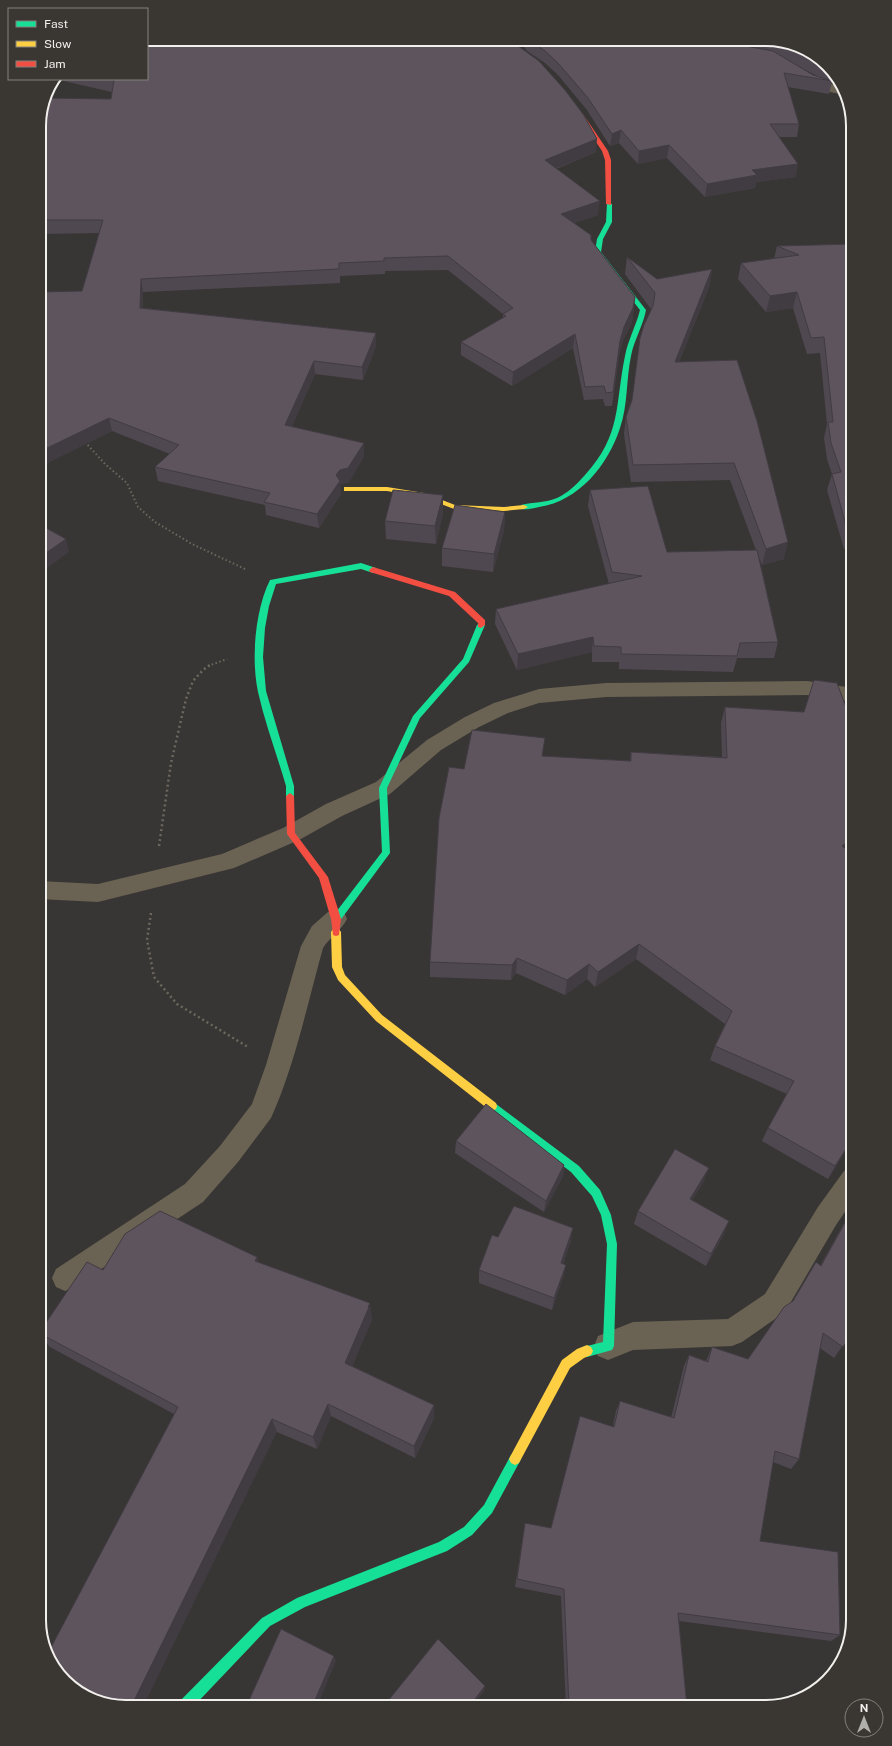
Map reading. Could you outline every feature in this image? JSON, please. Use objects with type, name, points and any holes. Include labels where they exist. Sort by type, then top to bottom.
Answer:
[{"type":"street","points":[[791,68],[816,83],[837,90]]},
{"type":"street","points":[[347,489],[387,489],[424,495],[454,507],[504,509],[540,505],[564,497],[590,475],[607,451],[620,417],[628,355],[632,342],[642,322],[643,310],[598,252],[600,240],[609,222],[608,160],[605,151],[576,108]]},
{"type":"street","points":[[65,1278],[194,1193],[229,1154],[262,1110],[278,1065],[312,946],[320,933],[336,919],[386,853],[383,788],[417,716],[466,660],[482,622],[452,594],[360,566],[273,582],[265,606],[261,628],[259,657],[262,691],[290,786],[291,834],[323,877],[336,919],[337,967],[341,977],[379,1018],[575,1169],[596,1193],[606,1215],[612,1244],[608,1346]]},
{"type":"street","points":[[46,890],[98,893],[226,862],[291,834],[334,810],[383,788],[434,745],[472,722],[501,708],[539,696],[606,690],[807,688],[846,694]]},
{"type":"street","points":[[191,1700],[266,1622],[301,1602],[443,1547],[468,1531],[488,1509],[566,1364],[581,1353],[608,1346],[633,1336],[732,1332],[774,1302],[827,1216],[846,1189]]},
{"type":"path","points":[[83,439],[105,464],[127,483],[138,507],[155,522],[192,544],[273,582]]},
{"type":"path","points":[[259,657],[236,657],[208,664],[195,678],[186,698],[176,735],[166,783],[147,940],[154,977],[176,1004],[278,1065]]},
{"type":"building","points":[[148,46],[518,46],[539,61],[565,90],[583,114],[597,139],[545,160],[600,201],[561,214],[591,235],[591,240],[635,297],[633,308],[624,327],[620,341],[613,392],[606,393],[604,386],[585,387],[575,334],[513,372],[461,342],[506,316],[503,314],[513,308],[448,256],[384,258],[384,261],[339,263],[339,269],[141,279],[140,308],[376,333],[362,367],[314,361],[285,425],[364,443],[348,468],[340,470],[336,475],[340,481],[317,514],[264,502],[270,493],[155,467],[179,445],[109,418],[46,449],[46,292],[82,291],[103,220],[46,220],[46,121],[51,98],[111,99],[114,80],[148,80]]},
{"type":"building","points":[[538,46],[746,46],[773,51],[813,75],[832,81],[784,73],[799,124],[770,124],[798,164],[752,170],[757,175],[707,184],[669,145],[639,151],[621,130],[612,134],[588,98],[558,63]]},
{"type":"building","points":[[846,244],[846,526],[832,474],[841,472],[831,443],[828,422],[833,422],[824,337],[811,338],[797,292],[770,296],[741,263],[799,255],[777,246]]},
{"type":"building","points":[[627,257],[657,279],[712,269],[675,362],[737,360],[757,421],[788,542],[766,549],[734,463],[633,465],[626,417],[632,400],[640,338],[653,306],[655,293]]},
{"type":"building","points":[[648,486],[667,552],[757,550],[778,642],[740,643],[737,656],[621,654],[621,647],[594,646],[593,637],[518,654],[496,609],[642,576],[612,572],[590,490]]},
{"type":"building","points":[[393,490],[443,495],[435,526],[385,521]]},
{"type":"building","points":[[455,505],[505,512],[494,554],[442,548]]},
{"type":"building","points":[[46,528],[66,539],[46,553]]},
{"type":"building","points":[[814,680],[837,683],[846,707],[846,843],[842,846],[846,849],[846,1149],[835,1166],[768,1128],[794,1081],[715,1046],[732,1011],[639,944],[598,972],[589,964],[567,980],[517,958],[512,965],[430,962],[439,818],[449,767],[464,769],[472,730],[545,738],[542,756],[631,761],[631,752],[727,758],[725,707],[804,712]]},
{"type":"building","points":[[486,1104],[564,1165],[546,1201],[456,1141]]},
{"type":"building","points":[[675,1149],[709,1168],[690,1199],[729,1221],[711,1254],[638,1211]]},
{"type":"building","points":[[514,1206],[573,1228],[561,1263],[566,1265],[554,1298],[479,1270],[492,1235],[498,1237]]},
{"type":"building","points":[[160,1211],[257,1257],[255,1261],[370,1303],[345,1363],[434,1405],[414,1446],[328,1404],[313,1437],[272,1419],[134,1700],[121,1700],[100,1696],[86,1689],[69,1677],[57,1660],[51,1648],[178,1407],[46,1337],[46,1323],[87,1262],[103,1270],[125,1234]]},
{"type":"building","points":[[846,1221],[846,1342],[843,1347],[823,1333],[799,1459],[775,1451],[760,1541],[838,1552],[840,1635],[678,1613],[686,1700],[569,1700],[564,1589],[517,1579],[525,1523],[551,1528],[580,1416],[614,1427],[620,1401],[674,1418],[689,1355],[708,1362],[712,1347],[748,1359],[784,1307],[793,1301],[816,1262],[821,1266]]},
{"type":"building","points":[[281,1629],[334,1656],[315,1700],[249,1700]]},
{"type":"building","points":[[438,1639],[485,1686],[474,1700],[389,1700]]},
{"type":"traffic: fast","points":[[524,507],[555,501],[574,490],[600,462],[607,451],[617,428],[628,356],[643,310],[598,252],[600,239],[609,222],[609,204]]},
{"type":"traffic: fast","points":[[290,796],[290,786],[262,691],[259,657],[261,628],[265,606],[273,582],[361,566],[373,570]]},
{"type":"traffic: fast","points":[[336,919],[386,853],[383,788],[417,716],[466,660],[481,625]]},
{"type":"traffic: fast","points":[[492,1106],[575,1169],[596,1193],[606,1215],[612,1244],[608,1346],[587,1351]]},
{"type":"traffic: fast","points":[[191,1700],[266,1622],[301,1602],[443,1547],[468,1531],[488,1509],[515,1459]]},
{"type":"traffic: slow","points":[[347,489],[387,489],[424,495],[454,507],[504,509],[524,507]]},
{"type":"traffic: slow","points":[[336,932],[337,967],[341,977],[379,1018],[492,1106]]},
{"type":"traffic: slow","points":[[515,1459],[566,1364],[581,1353],[587,1351]]},
{"type":"traffic: jam","points":[[581,115],[605,151],[608,160],[609,204]]},
{"type":"traffic: jam","points":[[373,570],[452,594],[482,622],[481,625]]},
{"type":"traffic: jam","points":[[290,796],[291,834],[323,877],[336,919],[336,932]]}]
